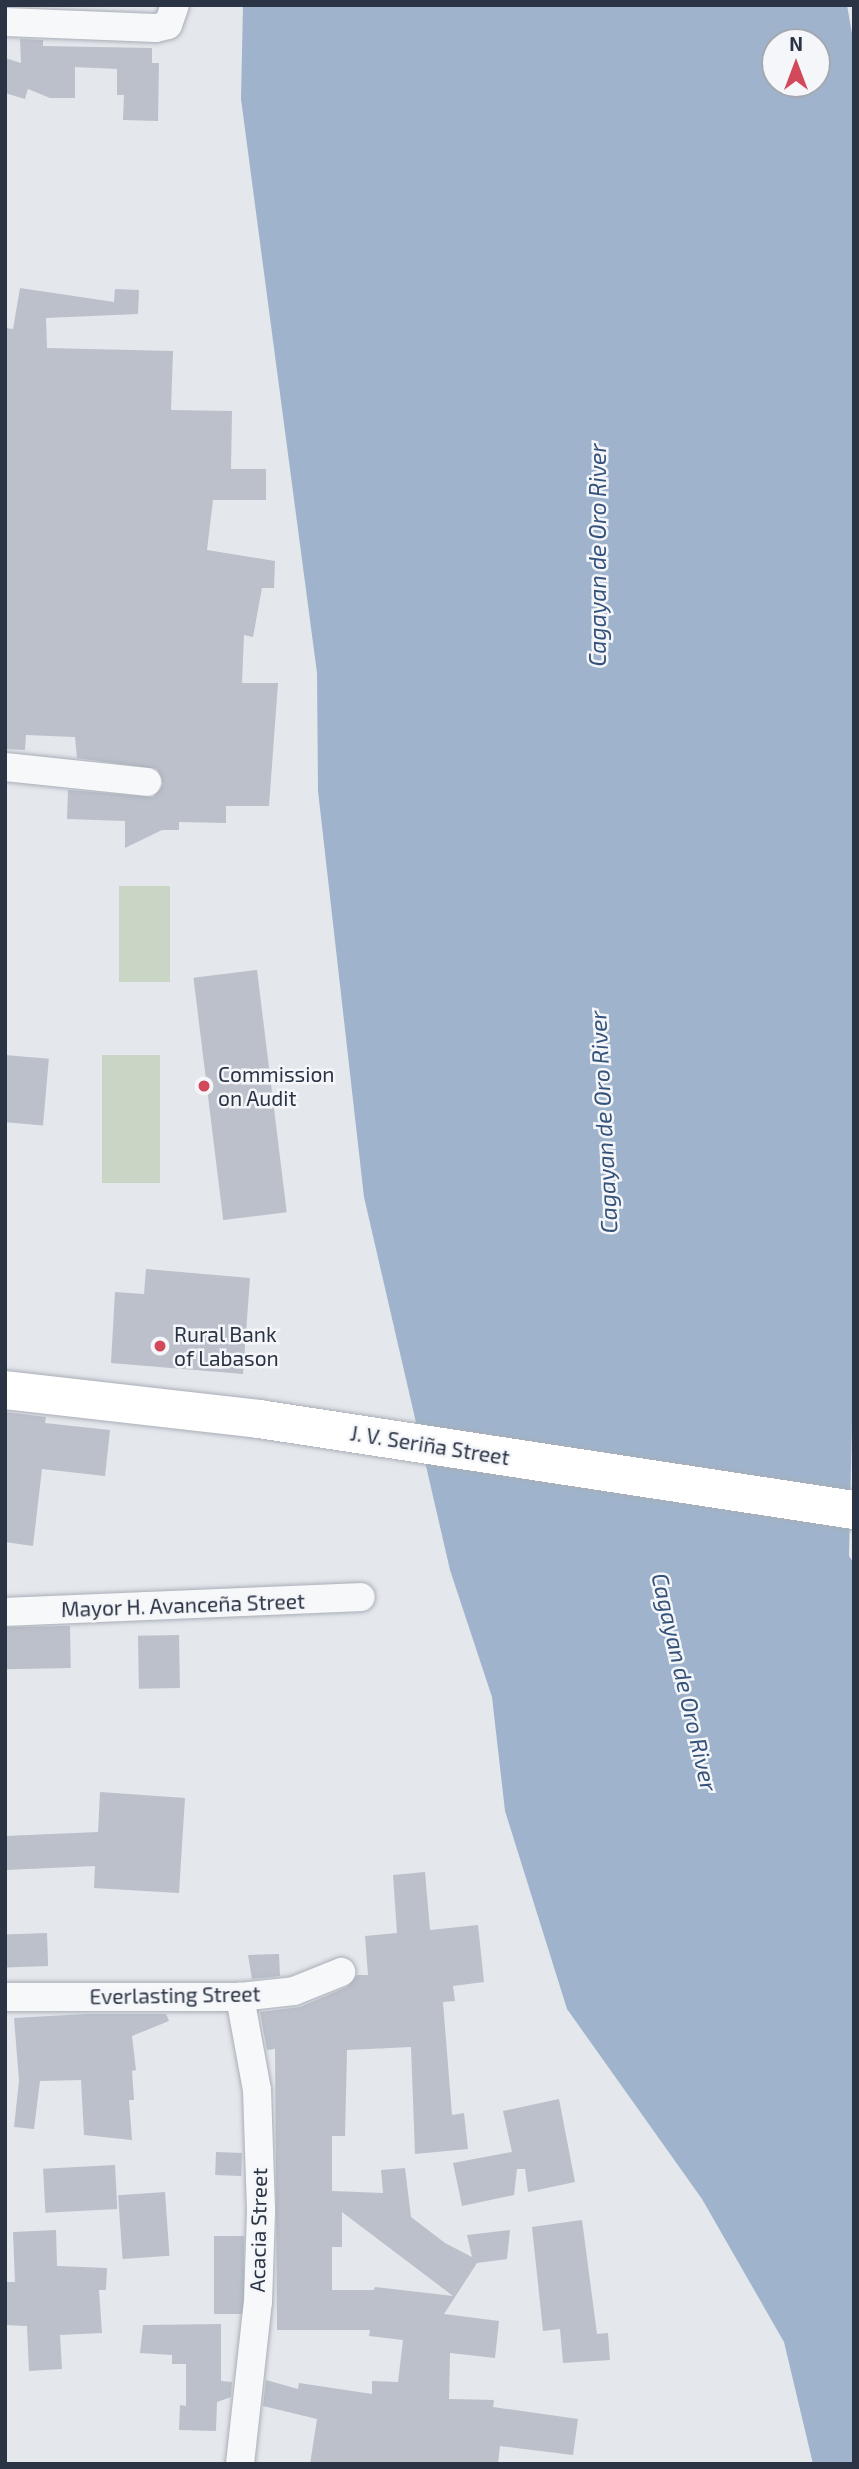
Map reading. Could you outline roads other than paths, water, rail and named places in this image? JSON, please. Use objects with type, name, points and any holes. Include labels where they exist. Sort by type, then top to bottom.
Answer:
[{"type":"main road","name":"J. V. Seriña Street","points":[[5,1390],[259,1419],[854,1510]]},
{"type":"street","points":[[5,22],[156,28],[171,15]]},
{"type":"street","points":[[5,767],[146,782]]},
{"type":"street","name":"Mayor H. Avanceña Street","points":[[5,1612],[361,1597]]},
{"type":"street","name":"Everlasting Street","points":[[5,1997],[240,1997],[295,1992],[341,1972]]},
{"type":"street","name":"Acacia Street","points":[[240,1997],[257,2090],[261,2210],[255,2328],[240,2464]]},
{"type":"water","name":"Cagayan de Oro River","points":[[243,5],[847,5],[854,45],[854,1335],[849,1556],[854,1563],[854,2464],[813,2464],[784,2342],[702,2199],[567,2009],[505,1811],[492,1697],[450,1570],[364,1197],[318,791],[317,673],[241,99]]},
{"type":"place","name":"Commission on Audit","points":[[204,1086]]},
{"type":"place","name":"Rural Bank of Labason","points":[[160,1346]]}]
